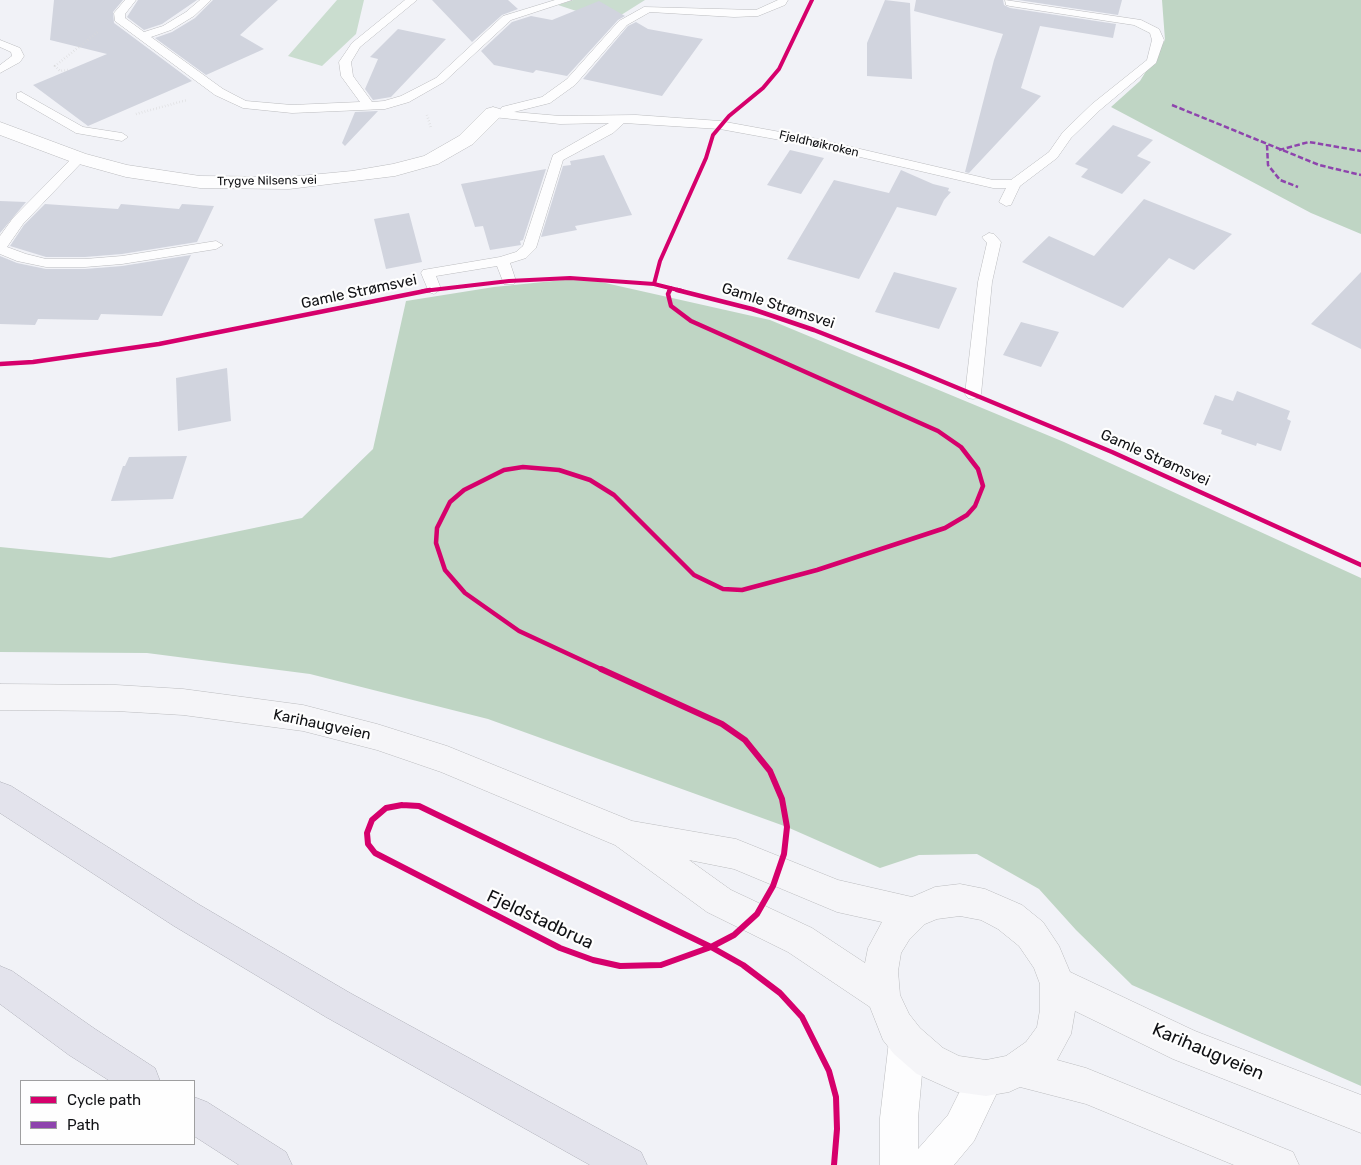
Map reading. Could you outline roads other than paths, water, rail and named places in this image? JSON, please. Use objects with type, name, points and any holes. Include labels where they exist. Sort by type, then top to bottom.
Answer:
[{"type":"highway","points":[[0,796],[177,909],[338,1005],[628,1165]]},
{"type":"highway","points":[[0,983],[82,1042],[140,1080]]},
{"type":"highway","points":[[195,1116],[273,1165]]},
{"type":"main road","name":"Karihaugveien","points":[[0,696],[183,702],[303,718],[377,737],[447,760],[626,834],[736,854],[837,896],[913,913]]},
{"type":"main road","name":"Karihaugveien","points":[[626,834],[719,901],[800,940],[883,995]]},
{"type":"main road","points":[[1002,1074],[1039,1055],[1053,1034],[1058,1010],[1057,984],[1047,958],[1031,934],[1010,917],[986,905],[960,900],[935,903],[913,913],[897,928],[885,948],[881,970],[883,995],[896,1027],[907,1041],[930,1061],[957,1074],[1002,1074],[1086,1086],[1280,1165]]},
{"type":"main road","name":"Karihaugveien","points":[[1057,984],[1186,1046],[1361,1114]]},
{"type":"street","name":"Trygve Nilsens vei","points":[[0,128],[79,158],[126,171],[160,177],[243,184],[289,183],[395,170],[431,160],[466,140],[493,113]]},
{"type":"street","points":[[899,1165],[899,1118],[907,1041]]},
{"type":"street","points":[[929,1165],[961,1128],[1002,1074]]},
{"type":"lane","points":[[131,0],[119,13],[119,19],[219,92],[243,104],[292,109],[385,106],[405,99],[440,80],[507,18],[567,0]]},
{"type":"lane","points":[[143,36],[167,28],[190,14],[206,0]]},
{"type":"lane","points":[[368,106],[347,76],[345,62],[363,39],[383,21],[412,0]]},
{"type":"lane","points":[[493,113],[546,100],[571,82],[623,23],[648,9],[659,0]]},
{"type":"lane","points":[[751,0],[767,9]]},
{"type":"lane","points":[[648,9],[668,8],[734,14],[758,13],[783,0]]},
{"type":"lane","points":[[1006,202],[1014,184],[1053,155],[1067,135],[1096,107],[1152,61],[1158,40],[1155,31],[1136,22],[1010,3],[1010,0]]},
{"type":"lane","points":[[0,44],[16,50],[18,56],[16,60],[0,70]]},
{"type":"lane","points":[[20,96],[80,130],[122,137]]},
{"type":"lane","points":[[493,113],[560,120],[620,119]]},
{"type":"lane","points":[[434,290],[428,273],[502,261],[521,255],[530,248],[557,158],[609,130],[620,119]]},
{"type":"lane","name":"Fjeldhøikroken","points":[[620,119],[690,121],[772,133],[993,184],[1014,184]]},
{"type":"lane","points":[[79,158],[18,220],[0,247],[22,258],[46,263],[85,263],[164,254],[216,245]]},
{"type":"lane","points":[[973,394],[985,282],[994,242],[989,237]]},
{"type":"lane","points":[[502,261],[509,281]]}]
